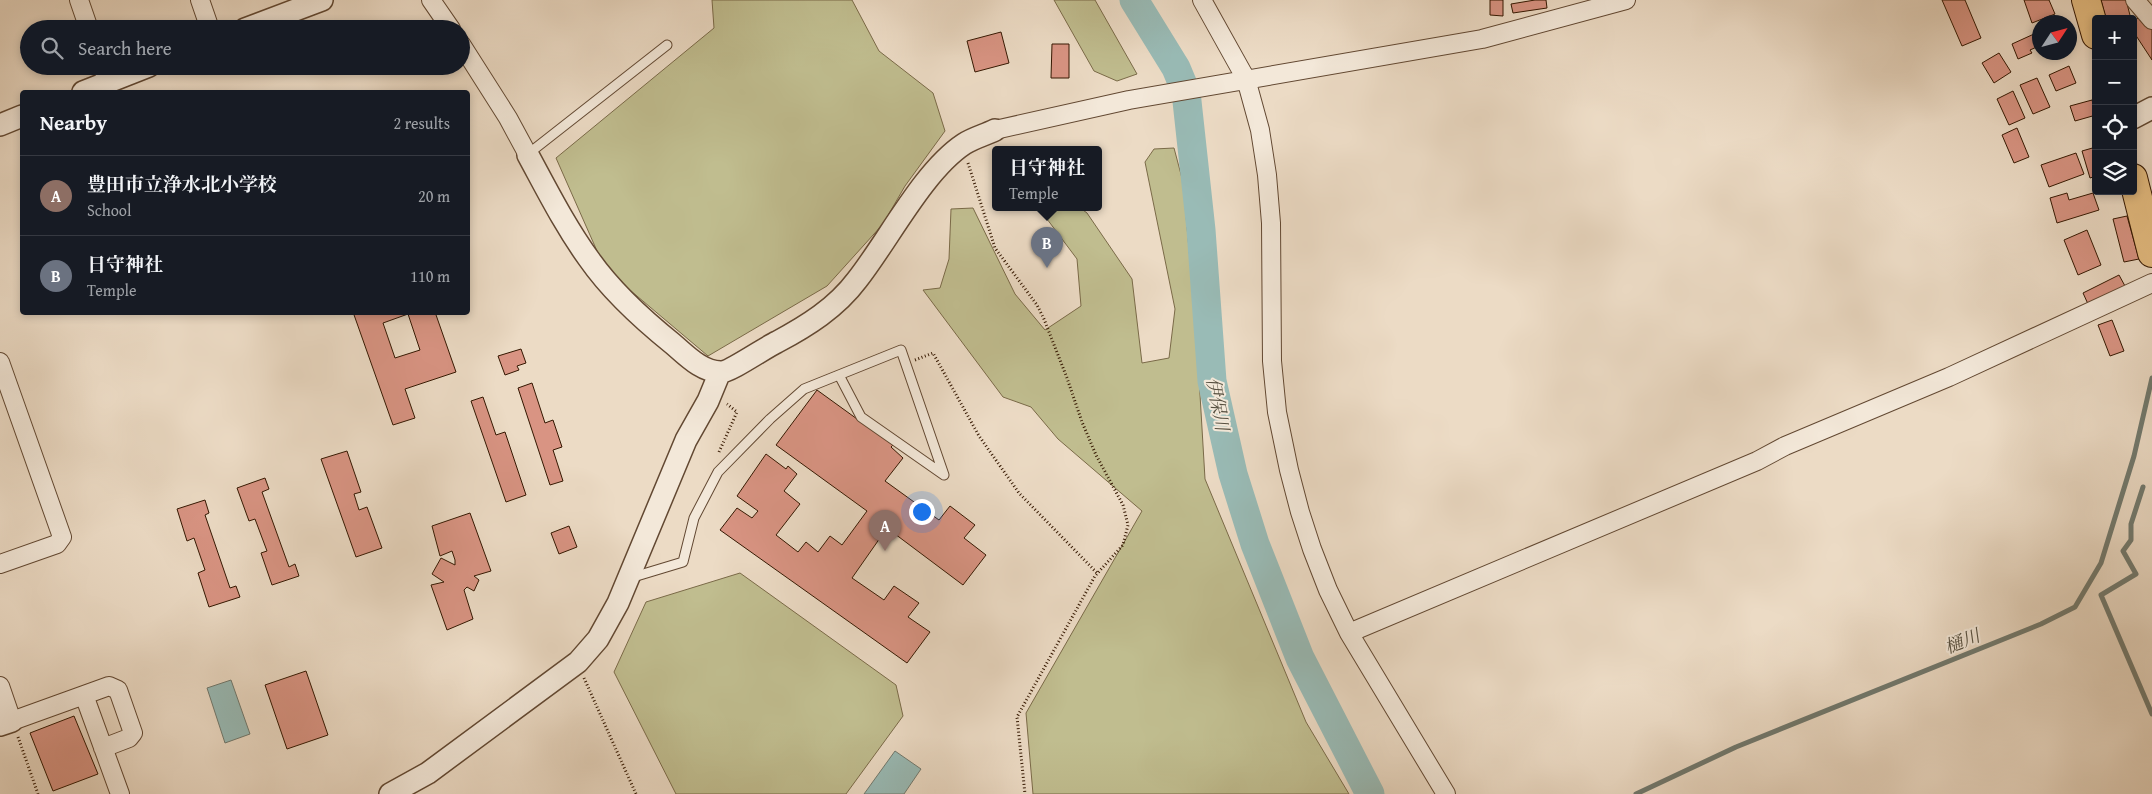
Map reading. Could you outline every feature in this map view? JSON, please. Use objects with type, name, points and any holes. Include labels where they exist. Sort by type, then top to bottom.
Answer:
[{"type":"main road","points":[[2086,0],[2092,21]]},
{"type":"main road","points":[[2137,194],[2152,254]]},
{"type":"street","points":[[79,0],[86,20]]},
{"type":"street","points":[[200,0],[207,20]]},
{"type":"street","points":[[269,20],[322,0]]},
{"type":"street","points":[[431,0],[445,20]]},
{"type":"street","points":[[1202,0],[1260,130],[1267,175],[1271,223],[1272,361],[1277,412],[1288,470],[1309,540],[1328,590],[1349,633],[1446,794]]},
{"type":"street","points":[[470,58],[508,118],[570,230],[590,260],[614,290],[646,322],[695,362],[708,370],[720,372],[730,370],[756,353],[802,328],[835,304],[856,282],[943,161],[964,144],[995,130],[1129,100],[1482,39],[1626,0]]},
{"type":"street","points":[[2135,0],[2152,20]]},
{"type":"street","points":[[86,90],[105,75]]},
{"type":"street","points":[[2137,116],[2152,108]]},
{"type":"street","points":[[0,125],[20,117]]},
{"type":"street","points":[[1349,633],[1757,461],[1785,446],[1949,377],[2152,282]]},
{"type":"street","points":[[0,362],[62,537],[57,544],[0,564]]},
{"type":"street","points":[[394,793],[428,773],[578,662],[598,639],[618,603],[686,440],[708,401],[720,372]]},
{"type":"street","points":[[0,686],[9,725],[109,686],[118,690],[133,733],[129,738],[103,748]]},
{"type":"street","points":[[84,695],[120,794]]},
{"type":"lane","points":[[528,155],[667,45]]},
{"type":"lane","points":[[628,578],[683,562],[694,518],[718,472],[770,419],[804,389],[838,375],[901,350],[944,475],[862,417],[838,375]]},
{"type":"path","points":[[968,161],[995,248],[1044,319],[1096,455],[1124,505],[1128,525],[1123,545],[1097,573],[1017,717],[1025,794]]},
{"type":"path","points":[[906,364],[933,353],[979,436],[1019,493],[1097,573]]},
{"type":"path","points":[[718,472],[718,454],[737,412],[726,404]]},
{"type":"path","points":[[578,662],[636,794]]},
{"type":"path","points":[[9,725],[38,794]]},
{"type":"shaded area","points":[[712,0],[852,0],[879,51],[933,93],[945,131],[905,186],[883,224],[827,286],[708,356],[605,269],[556,158],[714,28]]},
{"type":"shaded area","points":[[1054,0],[1095,0],[1137,74],[1117,81],[1094,71]]},
{"type":"shaded area","points":[[1174,148],[1183,182],[1196,327],[1205,479],[1306,722],[1349,794],[1033,794],[1026,713],[1142,511],[1058,439],[1031,407],[1003,397],[923,290],[940,288],[949,259],[951,209],[973,208],[1015,294],[1045,330],[1081,306],[1077,259],[1041,211],[1084,211],[1132,279],[1142,363],[1169,358],[1175,309],[1145,162],[1154,149]]},
{"type":"shaded area","points":[[740,573],[896,685],[903,716],[846,794],[676,794],[614,672],[646,602]]},
{"type":"water","points":[[231,680],[250,734],[225,743],[207,688]]},
{"type":"water","points":[[895,751],[921,769],[904,794],[864,794]]},
{"type":"building","points":[[1490,0],[1503,0],[1503,16],[1490,15]]},
{"type":"building","points":[[1546,0],[1547,8],[1513,13],[1511,4]]},
{"type":"building","points":[[1942,0],[1965,0],[1981,38],[1962,46]]},
{"type":"building","points":[[2024,0],[2049,0],[2055,14],[2032,15],[2032,23]]},
{"type":"building","points":[[2101,0],[2126,0],[2130,15],[2105,15]]},
{"type":"building","points":[[2142,16],[2152,26],[2152,60],[2137,37],[2137,19]]},
{"type":"building","points":[[1001,32],[1009,63],[975,72],[967,41]]},
{"type":"building","points":[[2032,35],[2032,49],[2030,50],[2032,53],[2018,59],[2012,44]]},
{"type":"building","points":[[1052,44],[1069,44],[1069,78],[1051,78]]},
{"type":"building","points":[[1999,53],[2011,72],[1994,83],[1982,63]]},
{"type":"building","points":[[2069,66],[2076,83],[2056,91],[2049,75]]},
{"type":"building","points":[[2037,78],[2050,107],[2033,114],[2020,85]]},
{"type":"building","points":[[2013,91],[2025,118],[2009,125],[1997,99]]},
{"type":"building","points":[[2092,100],[2092,116],[2075,121],[2070,106]]},
{"type":"building","points":[[2017,128],[2029,157],[2014,163],[2002,135]]},
{"type":"building","points":[[2092,148],[2092,177],[2090,178],[2082,151]]},
{"type":"building","points":[[2076,153],[2084,174],[2049,187],[2041,165]]},
{"type":"building","points":[[2067,193],[2069,200],[2092,193],[2099,210],[2057,223],[2050,198]]},
{"type":"building","points":[[2127,216],[2139,259],[2124,262],[2113,219]]},
{"type":"building","points":[[2087,230],[2101,265],[2078,275],[2064,240]]},
{"type":"building","points":[[2119,275],[2125,286],[2088,304],[2083,293]]},
{"type":"building","points":[[354,315],[405,315],[383,323],[395,358],[420,350],[408,315],[436,315],[456,372],[405,389],[415,418],[393,425]]},
{"type":"building","points":[[2112,320],[2124,351],[2110,356],[2098,325]]},
{"type":"building","points":[[521,349],[526,363],[517,366],[519,370],[505,375],[498,356]]},
{"type":"building","points":[[532,383],[545,423],[553,420],[562,447],[553,450],[563,481],[550,485],[518,388]]},
{"type":"building","points":[[817,390],[893,445],[891,447],[903,458],[885,481],[939,520],[950,506],[975,525],[964,538],[986,555],[963,585],[887,528],[852,578],[884,600],[894,586],[919,603],[908,617],[930,632],[907,663],[720,530],[737,508],[752,518],[758,511],[737,496],[766,454],[786,469],[788,466],[797,474],[784,491],[800,504],[776,535],[798,552],[806,542],[818,552],[830,536],[842,545],[867,511],[776,445]]},
{"type":"building","points":[[483,397],[496,435],[505,432],[526,495],[506,502],[471,401]]},
{"type":"building","points":[[347,451],[361,492],[354,494],[359,510],[367,507],[382,548],[356,557],[321,459]]},
{"type":"building","points":[[265,478],[269,489],[262,492],[289,567],[295,564],[299,576],[272,585],[261,553],[267,551],[255,519],[249,521],[237,488]]},
{"type":"building","points":[[205,500],[209,513],[205,515],[230,588],[236,586],[240,597],[209,607],[198,573],[205,570],[194,538],[187,541],[177,509]]},
{"type":"building","points":[[470,513],[491,571],[474,576],[479,580],[474,591],[467,587],[464,590],[473,619],[447,630],[431,585],[444,582],[432,574],[441,558],[455,565],[455,560],[452,551],[440,556],[432,526]]},
{"type":"building","points":[[569,526],[577,547],[559,554],[551,533]]},
{"type":"building","points":[[306,671],[328,735],[287,749],[265,685]]},
{"type":"building","points":[[74,716],[98,774],[53,791],[30,733]]},
{"type":"waterway","name":"伊保川","points":[[1134,0],[1176,68],[1186,92],[1201,230],[1212,381],[1233,474],[1255,544],[1300,658],[1370,794]]},
{"type":"waterway","name":"樋川","points":[[1636,794],[1736,747],[2041,624],[2075,607],[2101,563],[2134,456],[2152,378]]},
{"type":"waterway","points":[[2143,487],[2131,524],[2131,540],[2123,551],[2136,574],[2101,595],[2152,714]]},
{"type":"place","name":"日守神社","points":[[1047,268]]},
{"type":"place","name":"豊田市立浄水北小学校","points":[[885,551]]}]
